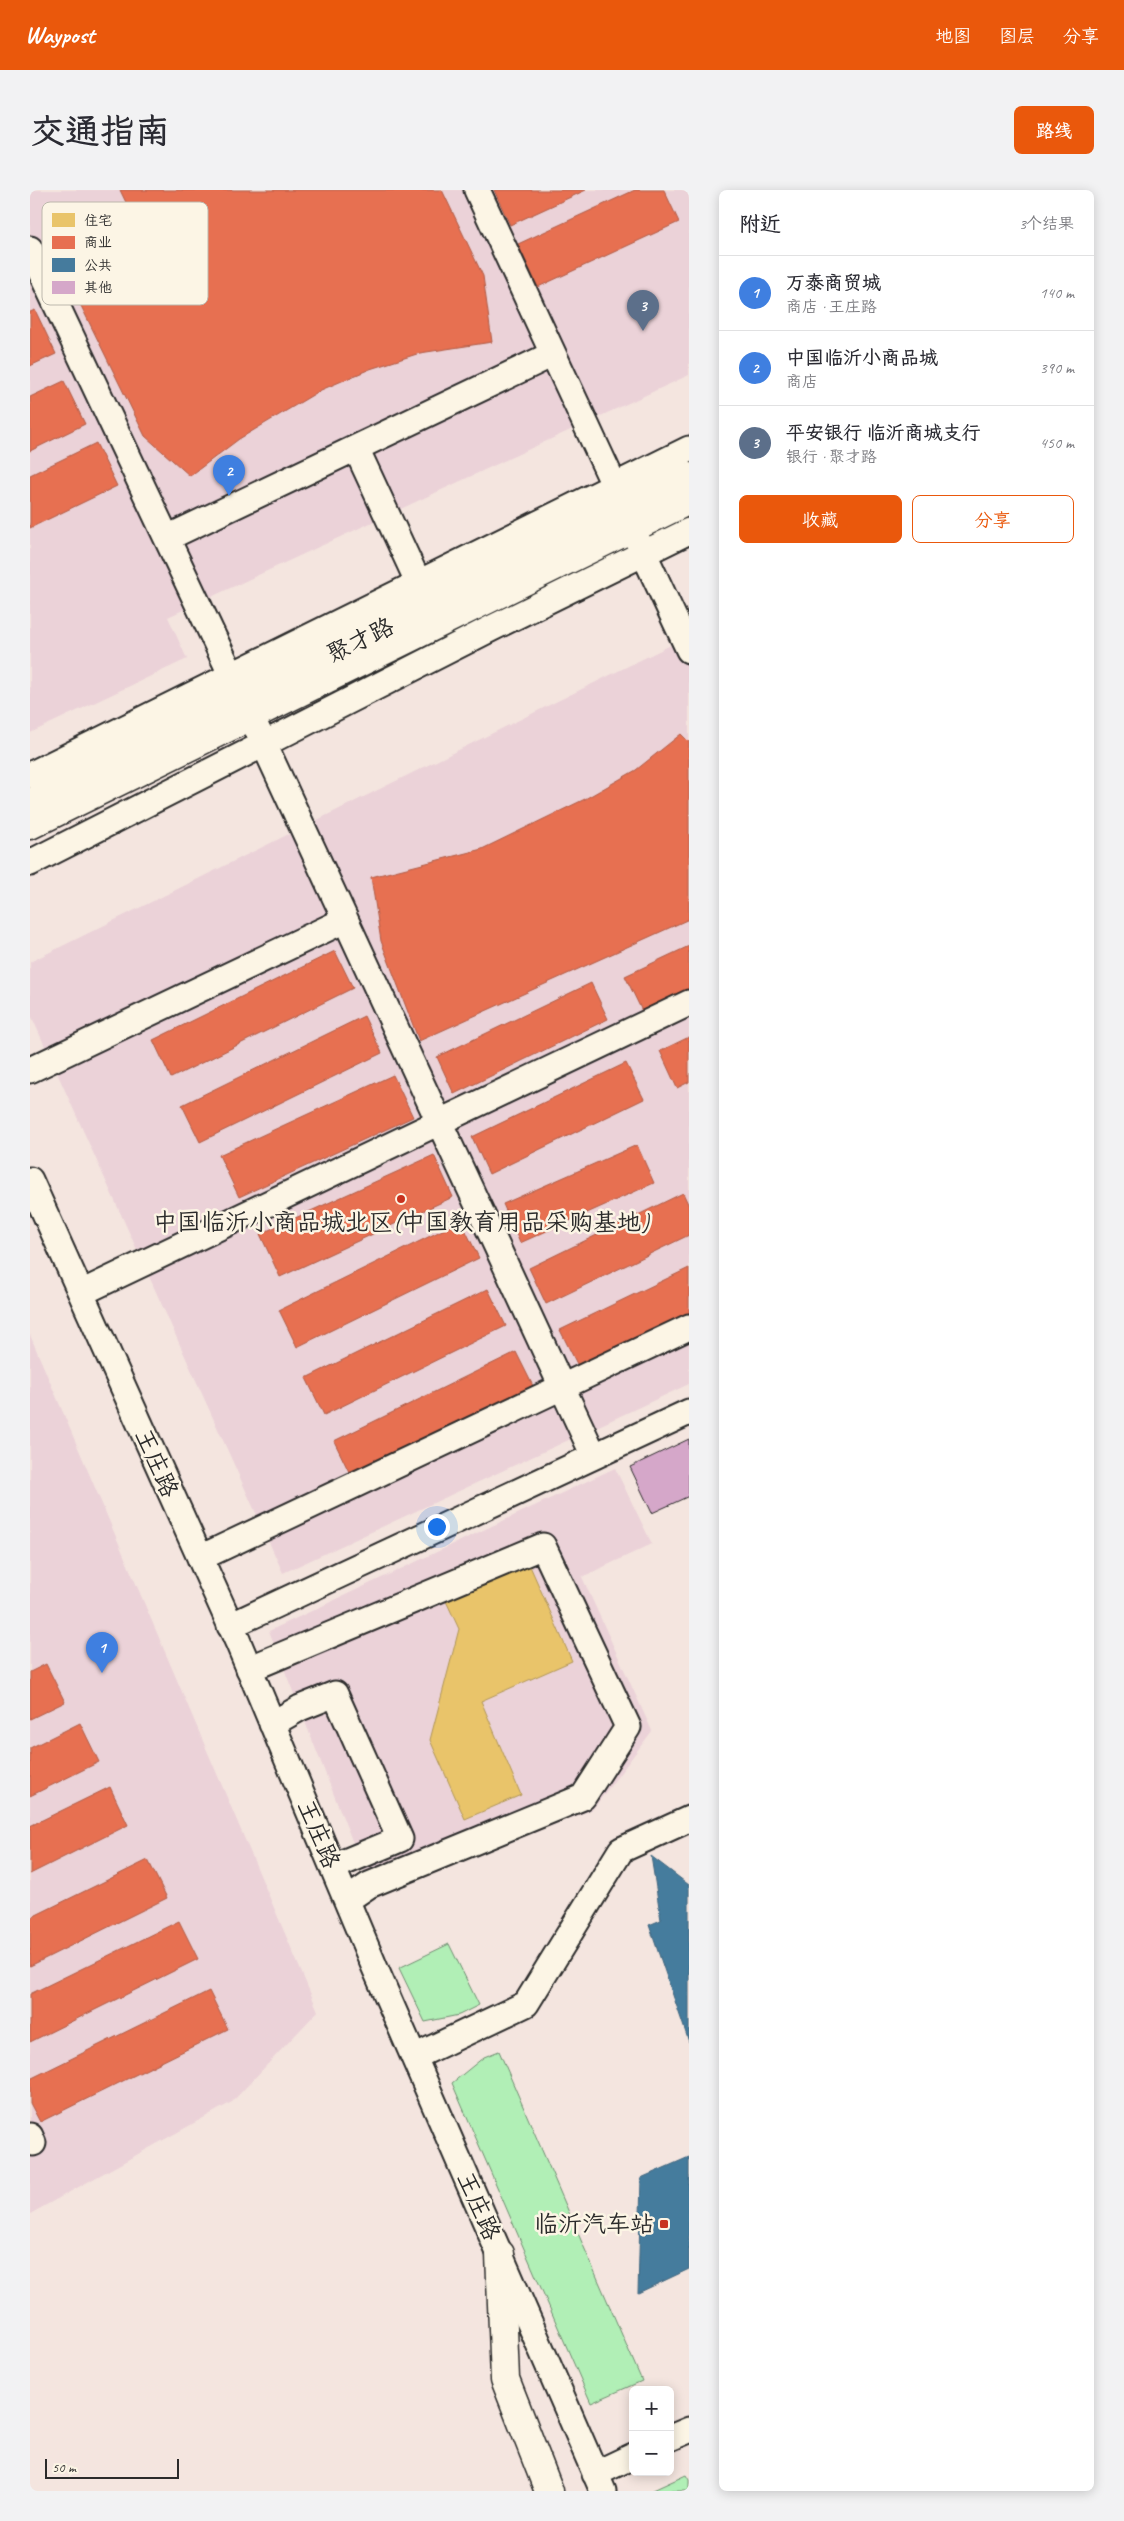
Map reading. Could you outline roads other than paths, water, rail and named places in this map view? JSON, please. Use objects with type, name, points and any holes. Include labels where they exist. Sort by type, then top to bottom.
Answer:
[{"type":"main road","name":"聚才路","points":[[30,802],[689,477]]},
{"type":"main road","name":"聚才路","points":[[30,825],[242,697],[424,595],[624,508],[689,500]]},
{"type":"main road","points":[[500,2254],[505,2379],[549,2491]]},
{"type":"street","points":[[477,190],[689,650]]},
{"type":"street","points":[[30,249],[42,274]]},
{"type":"street","points":[[57,305],[242,697],[594,1456]]},
{"type":"street","points":[[167,538],[553,354]]},
{"type":"street","points":[[356,448],[424,595]]},
{"type":"street","points":[[624,508],[689,449]]},
{"type":"street","points":[[30,863],[689,531]]},
{"type":"street","points":[[30,774],[242,697]]},
{"type":"street","points":[[30,1070],[345,920]]},
{"type":"street","points":[[81,1293],[689,1003]]},
{"type":"street","name":"王庄路","points":[[30,1180],[249,1669],[332,1867],[599,2482]]},
{"type":"street","points":[[200,1558],[689,1327]]},
{"type":"street","points":[[230,1626],[689,1412]]},
{"type":"street","points":[[249,1669],[543,1546],[628,1727],[583,1796],[369,1884],[347,1900]]},
{"type":"street","points":[[272,1724],[300,1708],[336,1694],[400,1839],[332,1867]]},
{"type":"street","points":[[414,2057],[526,2004],[621,1850],[689,1819]]},
{"type":"street","points":[[674,2436],[689,2430]]},
{"type":"street","points":[[599,2482],[629,2459]]},
{"type":"place","name":"平安银行 临沂商城支行","points":[[643,331]]},
{"type":"place","name":"中国临沂小商品城","points":[[229,496]]},
{"type":"place","name":"中国临沂小商品城北区(中国教育用品采购基地)","points":[[401,1199]]},
{"type":"place","name":"万泰商贸城","points":[[102,1673]]},
{"type":"place","name":"临沂汽车站","points":[[664,2224]]}]
